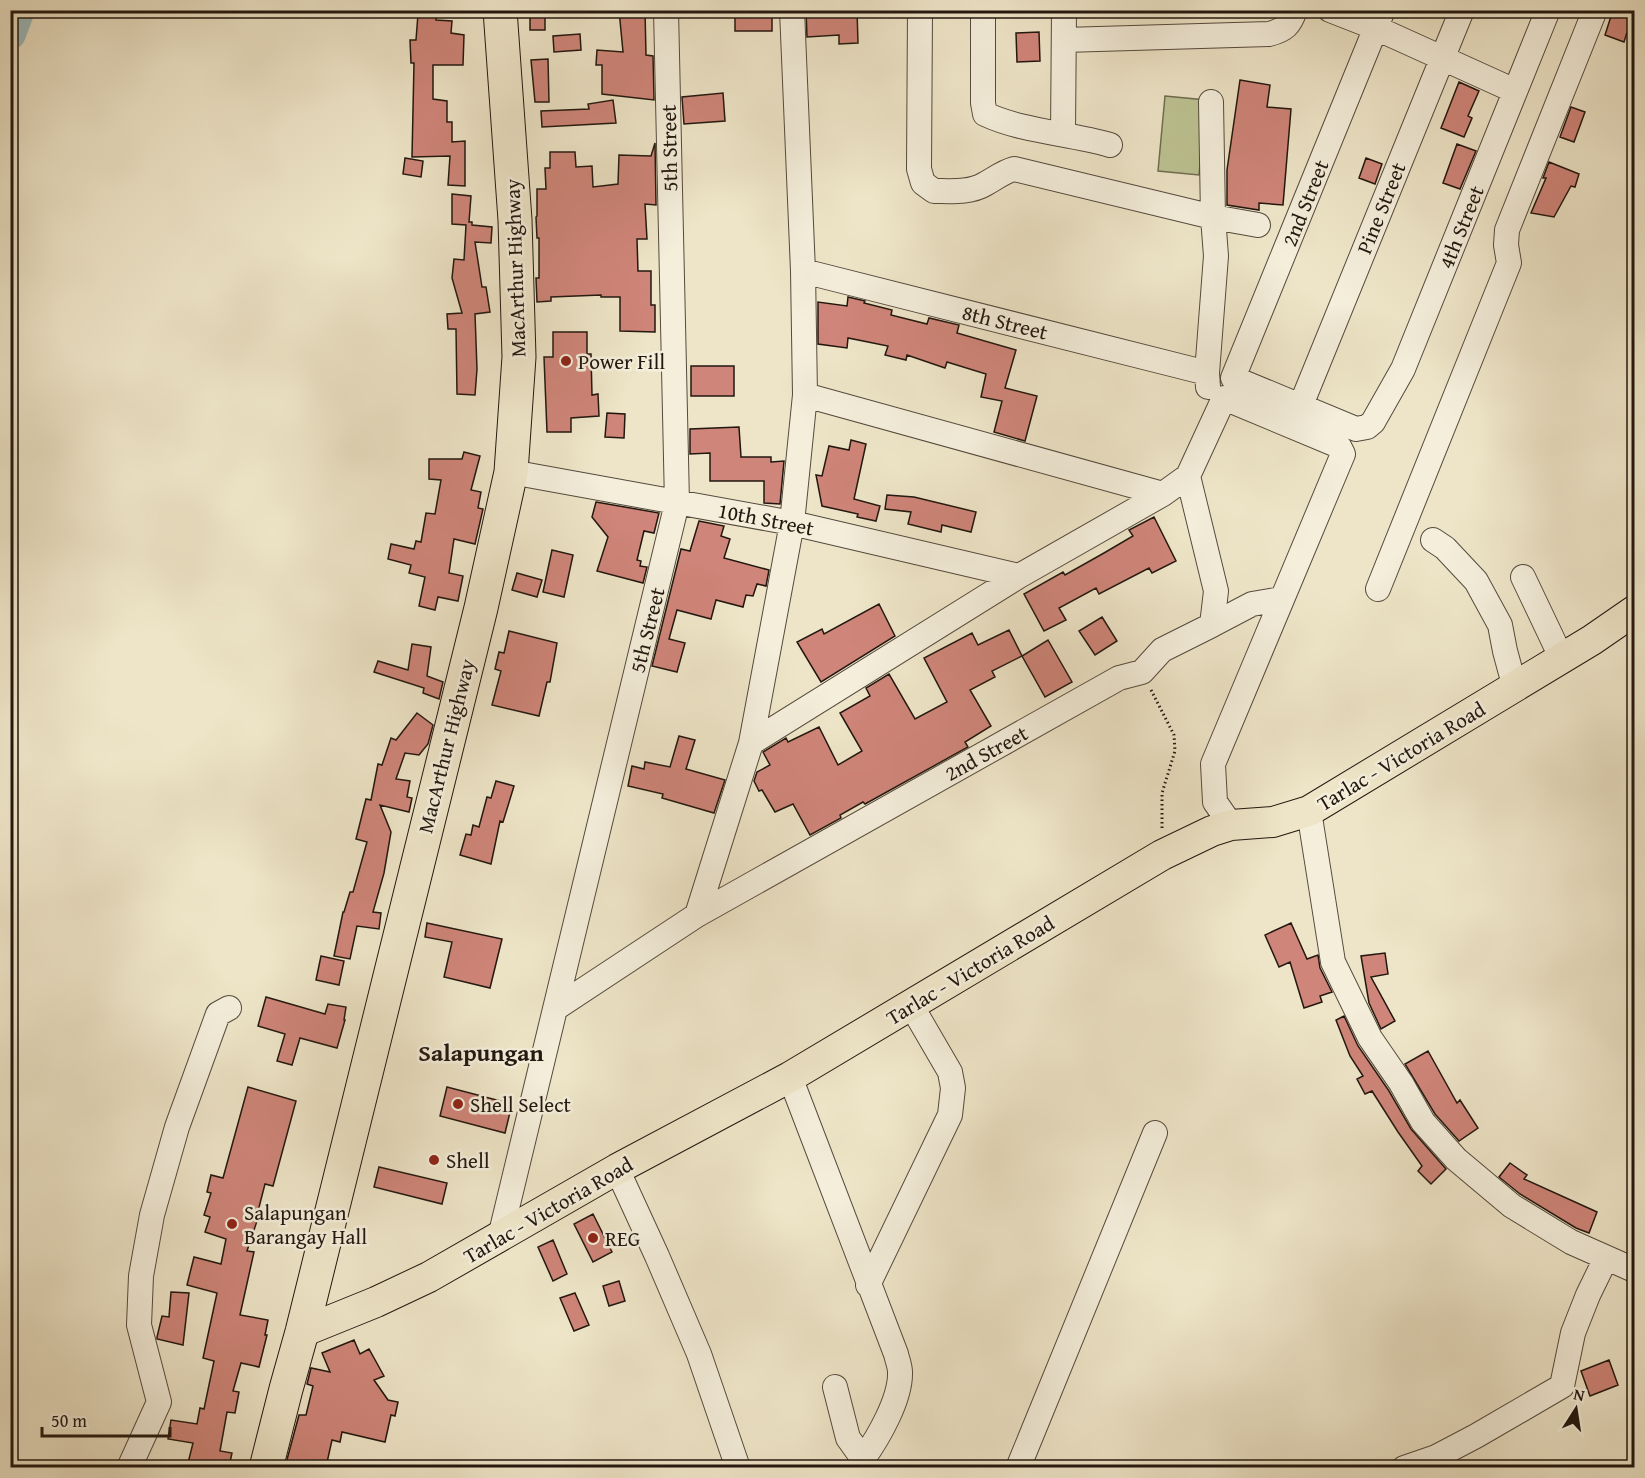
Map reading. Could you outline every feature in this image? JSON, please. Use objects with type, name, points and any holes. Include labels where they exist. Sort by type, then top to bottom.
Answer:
[{"type":"highway","name":"MacArthur Highway","points":[[266,1467],[303,1332],[481,608],[511,472],[519,357],[515,220],[501,10]]},
{"type":"main road","name":"Tarlac - Victoria Road","points":[[303,1332],[406,1288],[617,1169],[790,1077],[1162,855],[1212,831],[1231,825],[1273,822],[1309,811],[1515,688],[1635,611]]},
{"type":"street","name":"5th Street","points":[[500,1237],[678,503],[666,10]]},
{"type":"street","points":[[698,915],[751,743],[792,523],[805,395],[803,271],[792,10]]},
{"type":"street","points":[[920,10],[919,169],[923,183],[934,191],[969,190],[985,184],[999,174],[1014,169],[1213,217],[1258,225]]},
{"type":"street","points":[[983,10],[982,103],[986,114],[1002,122],[1110,145]]},
{"type":"street","points":[[1063,134],[1064,10]]},
{"type":"street","points":[[1064,40],[1269,34],[1282,31],[1290,24],[1295,10]]},
{"type":"street","points":[[1330,10],[1380,19],[1442,57],[1515,91]]},
{"type":"street","name":"Pine Street","points":[[1300,405],[1462,10]]},
{"type":"street","name":"4th Street","points":[[1300,405],[1356,429],[1367,427],[1373,422],[1403,369],[1548,10]]},
{"type":"street","points":[[1378,589],[1509,263],[1506,245],[1507,230],[1595,10]]},
{"type":"street","name":"2nd Street","points":[[1188,476],[1229,388],[1380,19]]},
{"type":"street","points":[[1211,102],[1216,256],[1207,373],[1212,425]]},
{"type":"street","name":"8th Street","points":[[803,271],[1207,373]]},
{"type":"street","points":[[1229,388],[1300,405]]},
{"type":"street","points":[[1229,388],[1340,446],[1343,454],[1213,764],[1215,802],[1231,825]]},
{"type":"street","points":[[805,395],[1163,494]]},
{"type":"street","name":"10th Street","points":[[511,472],[792,523],[1019,576]]},
{"type":"street","points":[[751,743],[1019,576],[1163,494],[1188,476],[1216,591],[1212,625]]},
{"type":"street","points":[[1433,540],[1445,548],[1476,581],[1500,625],[1515,688]]},
{"type":"street","points":[[1523,577],[1562,659]]},
{"type":"street","name":"2nd Street","points":[[556,1008],[698,915],[1119,678],[1142,672],[1162,650],[1252,604],[1282,600]]},
{"type":"street","points":[[1309,811],[1333,962],[1370,1038],[1424,1122],[1456,1159],[1512,1206],[1571,1242],[1635,1270]]},
{"type":"street","points":[[868,1286],[950,1115],[953,1088],[950,1071],[911,1005]]},
{"type":"street","points":[[129,1467],[159,1402],[139,1325],[141,1276],[152,1215],[177,1126],[218,1014],[228,1008]]},
{"type":"street","points":[[790,1077],[868,1286],[896,1354],[900,1373],[889,1414],[865,1463],[848,1438],[835,1387]]},
{"type":"street","points":[[1018,1467],[1155,1133]]},
{"type":"street","points":[[617,1169],[699,1354],[738,1467]]},
{"type":"street","points":[[1404,1467],[1446,1452],[1534,1405],[1562,1386],[1573,1334],[1606,1258]]},
{"type":"path","points":[[1142,672],[1174,735],[1175,751],[1162,793],[1162,855]]},
{"type":"green space","points":[[1165,96],[1206,100],[1199,175],[1158,171]]},
{"type":"building","points":[[424,10],[438,10],[436,20],[452,21],[451,33],[464,35],[463,65],[433,65],[433,99],[447,101],[447,122],[452,122],[452,142],[465,141],[465,186],[448,185],[450,156],[412,157],[414,63],[411,63],[410,40],[416,40],[418,14],[423,14]]},
{"type":"building","points":[[619,10],[645,10],[646,55],[653,56],[654,100],[602,94],[602,65],[596,65],[597,50],[623,52]]},
{"type":"building","points":[[735,10],[772,10],[772,31],[735,31]]},
{"type":"building","points":[[806,10],[857,10],[858,43],[839,44],[839,35],[807,37]]},
{"type":"building","points":[[1613,10],[1634,10],[1624,42],[1605,35]]},
{"type":"building","points":[[530,16],[545,16],[545,30],[530,30]]},
{"type":"building","points":[[1039,32],[1040,61],[1017,62],[1016,33]]},
{"type":"building","points":[[580,34],[581,50],[554,52],[553,36]]},
{"type":"building","points":[[548,59],[549,102],[535,102],[531,60]]},
{"type":"building","points":[[1240,80],[1270,85],[1267,107],[1291,109],[1283,205],[1259,203],[1259,210],[1227,205],[1227,170]]},
{"type":"building","points":[[1459,82],[1479,91],[1468,116],[1472,118],[1464,137],[1441,128]]},
{"type":"building","points":[[723,93],[725,121],[684,124],[682,97]]},
{"type":"building","points":[[613,100],[616,123],[542,127],[541,111],[589,109],[588,104]]},
{"type":"building","points":[[1571,107],[1585,112],[1574,142],[1560,137]]},
{"type":"building","points":[[655,143],[656,205],[645,204],[647,239],[637,239],[638,271],[651,271],[651,305],[655,305],[655,332],[620,331],[620,297],[601,297],[601,295],[551,297],[551,301],[537,302],[539,238],[537,238],[536,217],[537,189],[546,189],[545,168],[550,168],[550,152],[575,152],[576,167],[592,166],[593,187],[618,184],[619,155],[651,156]]},
{"type":"building","points":[[1457,144],[1476,151],[1460,189],[1443,183]]},
{"type":"building","points":[[405,158],[423,161],[421,177],[403,174]]},
{"type":"building","points":[[1366,158],[1382,164],[1375,184],[1359,178]]},
{"type":"building","points":[[1549,162],[1579,174],[1575,187],[1571,186],[1554,217],[1531,213],[1546,178],[1543,178]]},
{"type":"building","points":[[452,194],[471,196],[469,222],[472,222],[472,225],[492,227],[491,243],[475,242],[482,287],[486,287],[490,312],[475,314],[477,369],[475,395],[457,394],[456,329],[448,329],[447,314],[462,313],[452,278],[454,259],[464,260],[466,225],[452,224]]},
{"type":"building","points":[[848,297],[892,310],[891,315],[927,324],[929,318],[959,325],[957,333],[1016,350],[1005,388],[1037,396],[1025,441],[994,432],[1002,401],[981,397],[986,374],[947,362],[945,368],[907,355],[906,360],[885,355],[888,346],[848,338],[847,348],[818,344],[818,302],[847,306]]},
{"type":"building","points":[[553,332],[587,332],[587,354],[591,354],[592,395],[598,394],[599,416],[571,418],[571,432],[547,432],[544,357],[553,357]]},
{"type":"building","points":[[691,366],[734,366],[734,396],[691,396]]},
{"type":"building","points":[[607,413],[625,414],[624,438],[605,437]]},
{"type":"building","points":[[739,427],[741,457],[771,457],[771,462],[784,461],[780,504],[764,503],[764,481],[710,481],[710,453],[690,454],[690,429]]},
{"type":"building","points":[[851,440],[866,444],[854,499],[880,506],[876,521],[857,517],[858,514],[822,506],[816,475],[822,476],[829,446],[849,450]]},
{"type":"building","points":[[464,452],[480,456],[471,490],[481,492],[478,508],[483,509],[475,544],[454,539],[449,573],[463,576],[458,601],[438,597],[435,610],[419,606],[425,577],[409,573],[411,565],[388,559],[391,544],[414,549],[416,541],[421,542],[426,513],[435,514],[441,480],[429,479],[429,459],[462,459]]},
{"type":"building","points":[[887,495],[914,497],[976,512],[971,532],[942,525],[941,532],[908,524],[911,512],[885,509]]},
{"type":"building","points":[[596,502],[659,513],[654,533],[644,531],[637,560],[641,561],[640,566],[647,567],[643,583],[597,571],[608,537],[592,517]]},
{"type":"building","points":[[1154,517],[1176,561],[1152,573],[1149,568],[1099,594],[1096,588],[1059,608],[1066,620],[1044,631],[1024,594],[1063,572],[1065,575],[1133,536],[1129,530]]},
{"type":"building","points":[[699,521],[724,526],[721,536],[730,539],[724,558],[769,570],[766,586],[757,584],[753,596],[746,595],[743,607],[716,600],[711,619],[677,610],[669,639],[685,643],[677,672],[652,666],[681,549],[690,551]]},
{"type":"building","points":[[552,550],[573,555],[564,597],[543,592]]},
{"type":"building","points":[[517,573],[542,580],[537,597],[512,590]]},
{"type":"building","points":[[879,604],[895,636],[821,682],[797,642],[822,629],[824,634]]},
{"type":"building","points":[[1102,617],[1117,641],[1095,655],[1079,631]]},
{"type":"building","points":[[1009,630],[1022,656],[992,671],[995,677],[970,690],[991,726],[965,742],[968,747],[865,804],[863,802],[840,815],[841,818],[810,835],[793,804],[775,812],[762,790],[759,791],[754,781],[757,772],[770,765],[763,752],[786,738],[788,742],[819,727],[838,765],[862,751],[840,713],[870,696],[866,688],[889,674],[915,719],[947,702],[924,658],[972,633],[978,645]]},
{"type":"building","points":[[509,631],[557,643],[550,682],[547,682],[539,716],[492,705],[501,671],[495,669],[499,652],[504,653]]},
{"type":"building","points":[[1048,640],[1072,682],[1045,697],[1022,656]]},
{"type":"building","points":[[412,644],[431,647],[427,676],[443,682],[439,699],[423,693],[424,688],[374,672],[378,661],[408,670]]},
{"type":"building","points":[[417,713],[433,725],[428,744],[419,755],[405,753],[396,779],[410,781],[407,797],[412,798],[409,812],[380,805],[391,832],[384,873],[373,912],[381,913],[379,929],[357,926],[350,959],[334,956],[343,912],[350,892],[353,892],[367,842],[356,839],[366,799],[371,800],[378,764],[382,765],[391,738],[396,740]]},
{"type":"building","points":[[679,736],[695,740],[686,769],[725,780],[714,813],[662,798],[663,794],[628,786],[632,766],[644,769],[645,762],[670,767]]},
{"type":"building","points":[[496,781],[514,786],[503,822],[500,821],[491,864],[460,855],[466,834],[471,835],[473,825],[479,827],[487,797],[491,798]]},
{"type":"building","points":[[427,923],[502,939],[490,988],[444,977],[452,942],[425,937]]},
{"type":"building","points":[[1291,923],[1307,959],[1318,955],[1320,968],[1332,992],[1320,996],[1322,1002],[1304,1008],[1290,962],[1279,967],[1265,935]]},
{"type":"building","points":[[1385,953],[1388,974],[1371,977],[1395,1021],[1381,1029],[1369,1003],[1361,956]]},
{"type":"building","points":[[321,956],[344,961],[339,985],[316,980]]},
{"type":"building","points":[[266,997],[325,1014],[328,1004],[346,1007],[345,1020],[337,1048],[300,1038],[292,1065],[277,1061],[285,1034],[258,1026]]},
{"type":"building","points":[[1344,1016],[1358,1046],[1389,1091],[1411,1129],[1446,1169],[1431,1184],[1418,1171],[1422,1166],[1372,1091],[1365,1094],[1357,1079],[1363,1076],[1350,1056],[1336,1020]]},
{"type":"building","points":[[1428,1051],[1457,1103],[1460,1100],[1478,1128],[1459,1141],[1435,1114],[1405,1064]]},
{"type":"building","points":[[248,1087],[296,1101],[273,1186],[265,1184],[257,1215],[259,1215],[247,1251],[254,1252],[240,1315],[268,1320],[265,1335],[267,1335],[259,1367],[241,1363],[233,1391],[239,1392],[235,1413],[227,1412],[220,1451],[232,1453],[229,1467],[207,1467],[188,1463],[193,1443],[168,1439],[171,1420],[197,1424],[200,1408],[204,1409],[214,1361],[203,1358],[217,1293],[187,1285],[194,1257],[221,1264],[226,1239],[205,1232],[210,1217],[204,1215],[211,1193],[207,1192],[211,1175],[223,1178]]},
{"type":"building","points":[[447,1087],[512,1104],[505,1133],[440,1116]]},
{"type":"building","points":[[1510,1163],[1527,1175],[1524,1179],[1597,1212],[1589,1233],[1576,1228],[1520,1194],[1499,1177]]},
{"type":"building","points":[[379,1167],[447,1183],[442,1204],[374,1187]]},
{"type":"building","name":"REG","points":[[593,1214],[612,1252],[593,1262],[574,1224]]},
{"type":"building","points":[[553,1240],[567,1274],[553,1281],[538,1247]]},
{"type":"building","points":[[619,1281],[625,1301],[609,1306],[603,1286]]},
{"type":"building","points":[[171,1292],[189,1293],[183,1345],[157,1339],[162,1316],[169,1317]]},
{"type":"building","points":[[575,1293],[589,1325],[574,1331],[560,1298]]},
{"type":"building","points":[[354,1340],[360,1354],[369,1349],[384,1376],[374,1380],[388,1400],[398,1402],[395,1416],[391,1415],[385,1442],[342,1432],[340,1442],[332,1440],[326,1467],[285,1467],[299,1415],[306,1415],[313,1386],[307,1384],[311,1368],[330,1372],[322,1353]]},
{"type":"building","points":[[1609,1360],[1618,1385],[1590,1396],[1581,1371]]},
{"type":"waterway","points":[[10,34],[19,10]]},
{"type":"place","name":"Power Fill","points":[[566,361]]},
{"type":"place","name":"Shell Select","points":[[458,1104]]},
{"type":"place","name":"Shell","points":[[434,1160]]},
{"type":"place","name":"Salapungan Barangay Hall","points":[[232,1224]]},
{"type":"place","name":"REG","points":[[593,1238]]},
{"type":"district","name":"Salapungan","points":[[481,1052]]}]
